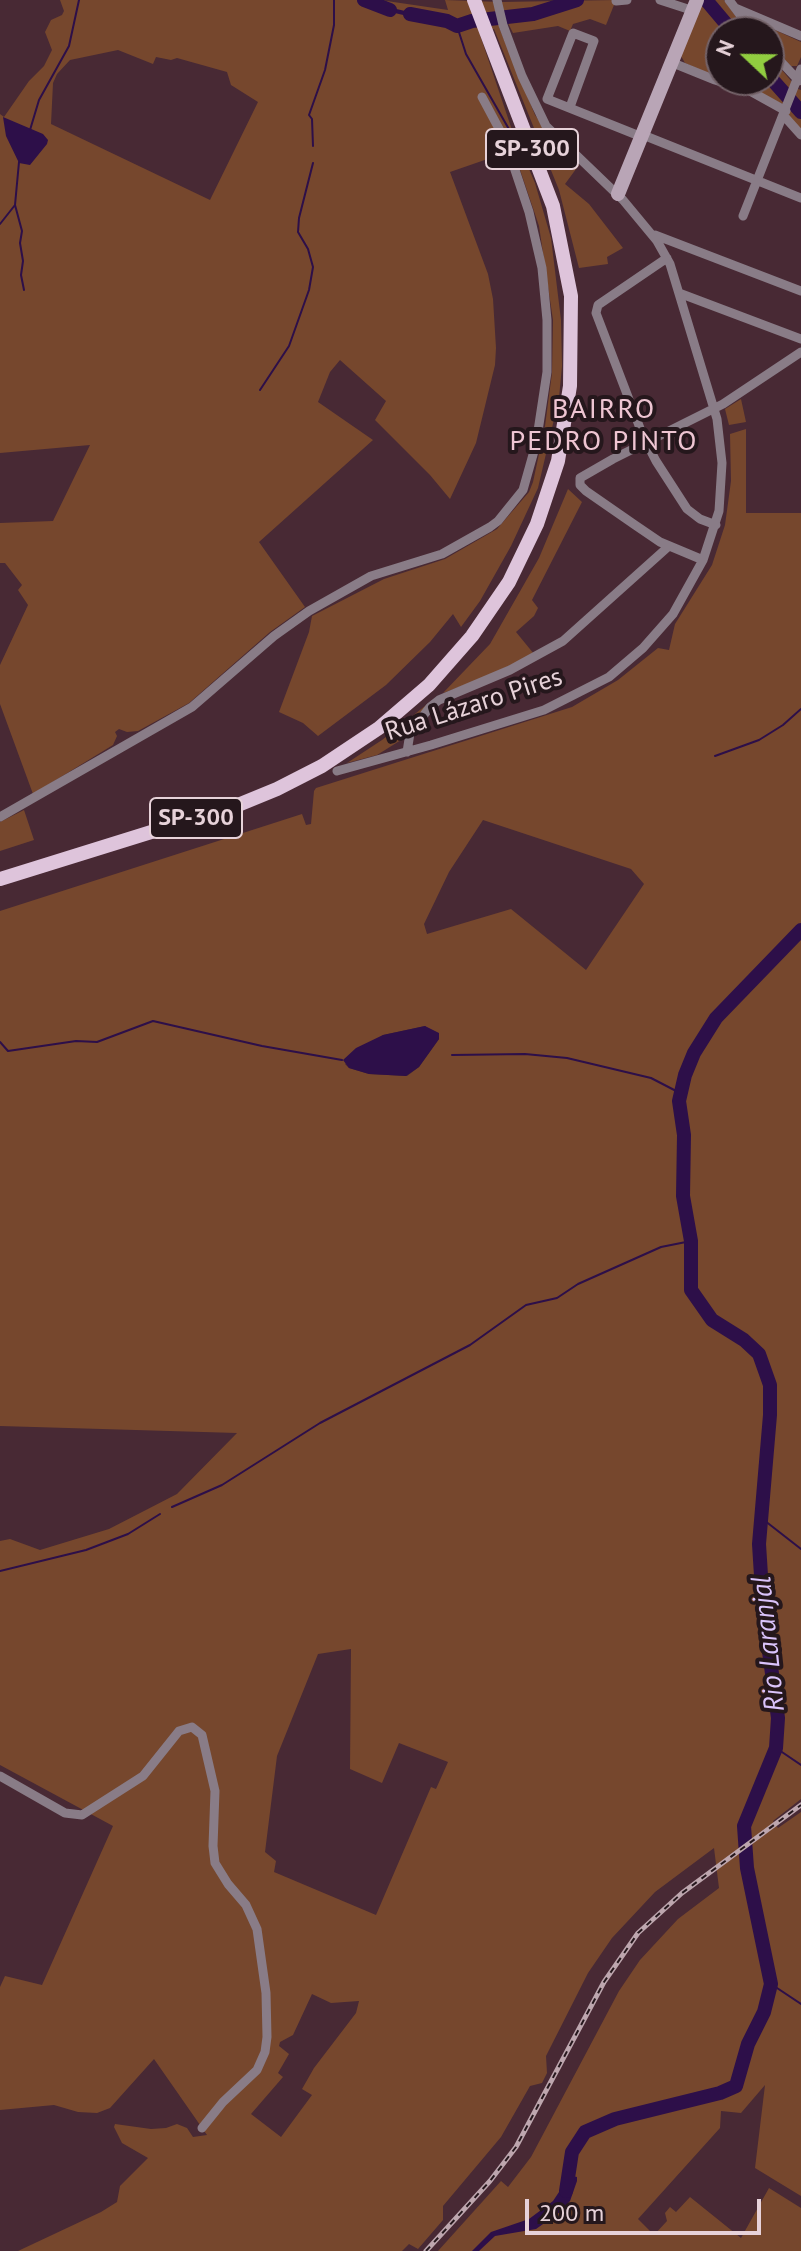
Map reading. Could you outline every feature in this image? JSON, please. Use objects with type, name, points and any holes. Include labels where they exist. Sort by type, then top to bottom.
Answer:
[{"type":"main road","name":"SP-300","points":[[0,879],[238,805],[293,782],[340,755],[405,707],[451,662],[491,610],[524,553],[549,493],[564,430],[572,360],[571,296],[553,206],[474,1]]},
{"type":"street","points":[[616,1],[627,0]]},
{"type":"street","points":[[618,194],[696,4],[660,0]]},
{"type":"street","name":"Rua Lázaro Pires","points":[[337,771],[544,710],[609,677],[666,624],[703,560],[716,525],[722,463],[715,408],[665,254],[618,194],[546,126],[529,94],[497,4]]},
{"type":"street","points":[[732,4],[801,36]]},
{"type":"street","points":[[570,107],[594,41],[573,33],[547,99],[801,198]]},
{"type":"street","points":[[673,63],[750,91],[786,111],[801,135]]},
{"type":"street","points":[[743,216],[798,80]]},
{"type":"street","points":[[0,817],[192,707],[274,636],[309,611],[371,576],[449,551],[490,527],[513,503],[525,483],[536,444],[547,372],[547,320],[536,237],[505,140],[482,97]]},
{"type":"street","points":[[505,140],[525,132]]},
{"type":"street","points":[[652,234],[801,291]]},
{"type":"street","points":[[678,244],[596,308],[646,442],[687,509],[716,525]]},
{"type":"street","points":[[679,293],[801,339]]},
{"type":"street","points":[[703,560],[669,546],[586,491],[580,480],[584,475],[715,408],[801,352]]},
{"type":"street","points":[[407,752],[410,733],[430,707],[439,700],[510,670],[563,641],[669,546]]},
{"type":"street","points":[[0,1776],[65,1813],[82,1815],[143,1776],[179,1731],[192,1727],[198,1730],[209,1758],[215,1791],[215,1863],[246,1905],[257,1929],[266,1993],[267,2037],[265,2052],[257,2070],[223,2102],[202,2128]]},
{"type":"shaded area","points":[[60,0],[380,0],[448,10],[445,0],[616,0],[606,25],[590,19],[573,24],[570,31],[558,26],[513,33],[508,23],[499,27],[535,115],[579,165],[565,184],[589,204],[623,248],[607,257],[608,264],[579,268],[559,190],[494,29],[480,35],[512,130],[504,129],[496,133],[502,154],[450,172],[488,274],[496,348],[495,365],[476,443],[450,499],[375,420],[386,401],[340,360],[330,372],[318,402],[373,440],[259,542],[305,607],[270,632],[189,703],[138,731],[119,729],[115,732],[117,736],[113,745],[33,794],[0,704],[0,665],[28,605],[18,590],[22,585],[5,563],[0,563],[0,523],[53,521],[90,445],[0,453],[0,114],[4,117],[29,81],[44,66],[52,50],[45,32],[51,20],[64,11]],"holes":[[[118,50],[153,64],[156,57],[177,58],[227,72],[231,85],[258,102],[210,200],[51,124],[53,83],[70,60]]]},
{"type":"shaded area","points":[[372,0],[427,16],[412,17],[373,8]]},
{"type":"shaded area","points":[[695,0],[724,0],[736,16],[705,16],[705,72],[685,63],[681,56]]},
{"type":"shaded area","points":[[785,35],[801,42],[801,57],[797,66],[791,66],[785,60]]},
{"type":"shaded area","points":[[785,74],[801,90],[801,131],[790,120],[783,104],[762,96],[785,96]]},
{"type":"shaded area","points":[[3,117],[43,134],[48,140],[30,165],[19,163],[6,136]]},
{"type":"shaded area","points":[[517,141],[535,183],[551,238],[561,320],[559,398],[538,488],[511,546],[480,601],[461,627],[453,614],[430,642],[386,685],[318,736],[303,723],[279,712],[312,616],[384,579],[445,559],[497,529],[529,492],[533,482],[552,373],[553,320],[539,226],[512,146]]},
{"type":"shaded area","points":[[741,399],[746,422],[729,425],[725,409]]},
{"type":"shaded area","points":[[746,429],[746,513],[801,513],[801,1799],[773,1821],[778,1828],[801,1812],[801,2196],[755,2168],[765,2085],[741,2113],[721,2111],[720,2128],[638,2219],[654,2235],[667,2221],[665,2213],[670,2207],[676,2212],[690,2197],[741,2238],[769,2188],[801,2208],[801,2251],[438,2251],[501,2181],[508,2187],[531,2157],[619,1991],[640,1960],[678,1919],[719,1888],[714,1848],[655,1892],[612,1938],[588,1973],[546,2056],[547,2073],[542,2083],[530,2086],[501,2137],[443,2206],[443,2220],[418,2249],[409,2244],[402,2251],[18,2251],[117,2202],[120,2186],[148,2158],[122,2143],[115,2124],[151,2129],[177,2124],[187,2128],[193,2137],[207,2135],[154,2059],[110,2108],[97,2113],[78,2112],[54,2105],[0,2110],[0,1987],[5,1976],[42,1985],[113,1826],[0,1765],[0,1541],[10,1539],[40,1550],[109,1529],[177,1494],[237,1433],[0,1426],[0,911],[302,814],[306,825],[311,824],[316,788],[572,707],[618,680],[658,648],[669,650],[675,624],[712,565],[725,525],[731,481],[730,434]],"holes":[[[483,820],[631,869],[644,884],[586,970],[511,909],[427,934],[424,924],[449,872]],[[425,1026],[439,1039],[419,1067],[407,1076],[369,1074],[345,1064],[383,1035]],[[351,1649],[350,1769],[382,1783],[399,1743],[448,1762],[436,1789],[431,1787],[376,1915],[274,1872],[276,1861],[265,1852],[277,1756],[318,1654]],[[312,1994],[331,2003],[359,2001],[356,2013],[302,2089],[312,2095],[281,2137],[251,2114],[283,2077],[278,2073],[289,2054],[279,2046],[280,2042],[293,2035]]]},
{"type":"shaded area","points":[[568,489],[582,502],[532,600],[538,608],[534,616],[516,632],[534,654],[443,693],[490,644],[539,558]]},
{"type":"shaded area","points":[[430,702],[401,740],[377,755],[347,763],[382,740]]},
{"type":"shaded area","points":[[24,810],[34,840],[0,851],[0,822]]},
{"type":"shaded area","points":[[425,1026],[439,1033],[439,1039],[419,1067],[406,1076],[369,1074],[349,1068],[343,1060],[356,1048],[383,1035]]},
{"type":"shaded area","points":[[562,2174],[577,2177],[577,2181],[570,2201],[560,2212],[536,2229],[495,2236],[479,2251],[472,2251],[491,2232],[529,2219],[553,2201],[565,2183]]},
{"type":"waterway","points":[[30,130],[39,100],[69,46],[79,0]]},
{"type":"waterway","points":[[313,146],[312,119],[309,115],[325,70],[334,25],[334,0]]},
{"type":"waterway","name":"Rio Laranjal","points":[[364,0],[390,10]]},
{"type":"waterway","name":"Rio Laranjal","points":[[410,14],[457,26],[472,21],[533,14],[577,0]]},
{"type":"waterway","name":"Rio Laranjal","points":[[706,0],[720,16]]},
{"type":"waterway","points":[[457,26],[466,54],[510,131]]},
{"type":"waterway","name":"Rio Laranjal","points":[[785,94],[801,112]]},
{"type":"waterway","points":[[516,143],[519,151]]},
{"type":"waterway","points":[[0,224],[15,205],[19,162]]},
{"type":"waterway","points":[[260,390],[289,346],[309,290],[313,267],[308,249],[298,232],[313,163]]},
{"type":"waterway","points":[[15,205],[22,231],[21,275],[24,290]]},
{"type":"waterway","points":[[715,756],[759,740],[801,709]]},
{"type":"waterway","name":"Rio Laranjal","points":[[566,2191],[572,2152],[585,2132],[615,2119],[720,2093],[736,2086],[748,2044],[764,2012],[771,1984],[747,1868],[744,1826],[776,1748],[778,1718],[763,1607],[759,1544],[770,1385],[759,1354],[744,1340],[712,1320],[691,1290],[691,1241],[683,1196],[684,1135],[679,1101],[694,1053],[716,1018],[801,930]]},
{"type":"waterway","points":[[0,1042],[8,1051],[76,1041],[97,1042],[153,1021],[262,1046],[342,1060]]},
{"type":"waterway","points":[[452,1055],[525,1054],[567,1058],[651,1078],[680,1093]]},
{"type":"waterway","points":[[172,1507],[222,1485],[320,1423],[470,1345],[526,1305],[557,1298],[578,1284],[661,1247],[691,1241]]},
{"type":"waterway","points":[[0,1571],[86,1550],[128,1534],[160,1514]]},
{"type":"waterway","points":[[760,1517],[801,1549]]},
{"type":"waterway","points":[[776,1748],[801,1765]]},
{"type":"waterway","points":[[771,1984],[801,2004]]},
{"type":"railway","points":[[426,2251],[490,2181],[516,2147],[604,1982],[638,1933],[682,1893],[801,1805]]},
{"type":"district","name":"BAIRRO PEDRO PINTO","points":[[604,426]]}]
